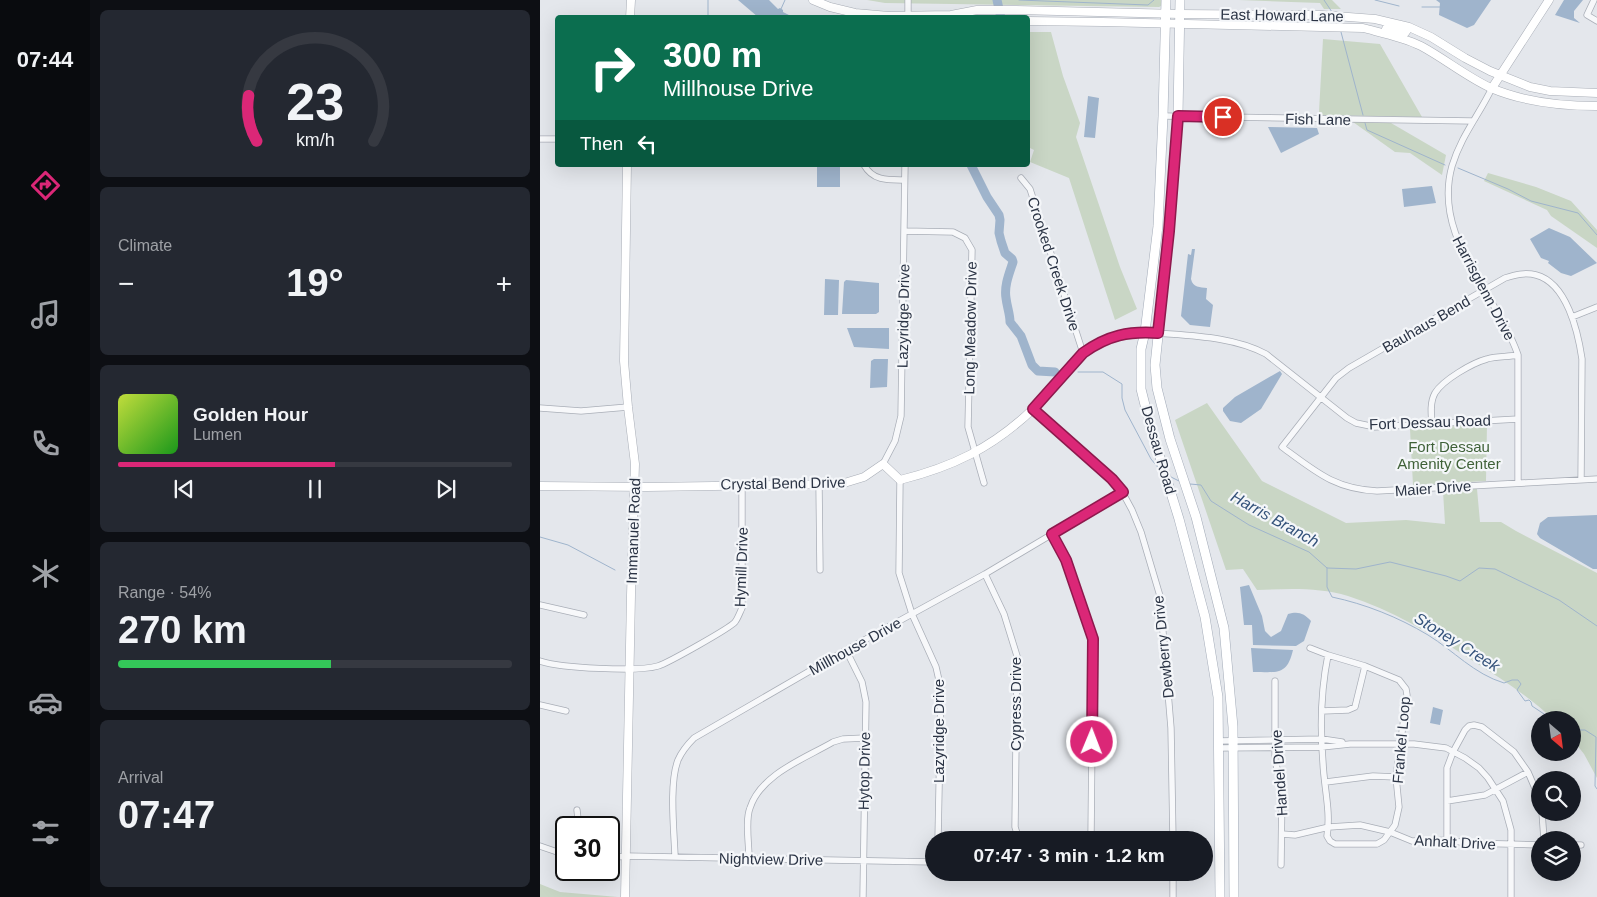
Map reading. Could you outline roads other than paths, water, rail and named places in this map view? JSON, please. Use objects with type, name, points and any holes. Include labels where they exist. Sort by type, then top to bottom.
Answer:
[{"type":"main road","name":"Dessau Road","points":[[1166,0],[1158,226],[1142,350],[1141,389],[1205,617],[1218,697],[1220,897]]},
{"type":"main road","name":"Dessau Road","points":[[1180,0],[1178,116],[1169,231],[1155,365],[1157,388],[1196,517],[1224,628],[1233,727],[1234,897]]},
{"type":"street","points":[[630,15],[631,0]]},
{"type":"street","name":"East Howard Lane","points":[[813,0],[857,13],[891,15]]},
{"type":"street","points":[[908,0],[908,15]]},
{"type":"street","name":"Harrisglenn Drive","points":[[1518,482],[1518,355],[1512,338],[1457,240],[1448,195],[1452,166],[1472,121],[1549,0]]},
{"type":"street","points":[[1594,0],[1587,16],[1597,21]]},
{"type":"street","name":"East Howard Lane","points":[[951,15],[977,10],[1344,15],[1375,19],[1409,27],[1432,37],[1465,58],[1500,76],[1530,87],[1550,91],[1597,93]]},
{"type":"street","name":"East Howard Lane","points":[[1030,21],[1358,28],[1392,35],[1421,46],[1492,88],[1532,100],[1558,104],[1597,106]]},
{"type":"street","points":[[1358,28],[1373,26],[1405,33],[1409,27]]},
{"type":"street","name":"Fish Lane","points":[[1163,116],[1472,121]]},
{"type":"street","points":[[540,139],[555,139]]},
{"type":"street","name":"Immanuel Road","points":[[625,897],[635,487],[634,451],[624,362],[627,167]]},
{"type":"street","points":[[866,167],[878,179],[904,180]]},
{"type":"street","name":"Lazyridge Drive","points":[[883,464],[895,441],[901,416],[905,167]]},
{"type":"street","name":"Crooked Creek Drive","points":[[1021,178],[1030,189],[1083,353]]},
{"type":"street","name":"Long Meadow Drive","points":[[904,231],[953,232],[965,238],[972,250],[968,427],[984,483]]},
{"type":"street","name":"Bauhaus Bend","points":[[1282,447],[1336,378],[1349,368],[1505,278],[1517,275],[1536,275],[1544,278],[1560,293],[1572,317],[1582,359],[1581,480]]},
{"type":"street","points":[[1572,317],[1597,307]]},
{"type":"street","points":[[883,464],[900,480],[944,467],[975,452],[1000,437],[1033,409],[1083,353],[1101,342],[1129,332],[1145,332]]},
{"type":"street","name":"Fort Dessau Road","points":[[1145,332],[1234,341],[1252,346],[1266,354],[1347,418],[1365,425],[1375,427],[1518,419]]},
{"type":"street","points":[[1432,424],[1432,402],[1444,382],[1488,359],[1518,355]]},
{"type":"street","points":[[540,408],[581,410],[628,407]]},
{"type":"street","name":"Dewberry Drive","points":[[1033,409],[1112,479],[1123,492],[1141,532],[1160,596],[1171,728],[1173,831]]},
{"type":"street","name":"Maier Drive","points":[[1282,447],[1319,475],[1334,483],[1362,490],[1377,491],[1597,479]]},
{"type":"street","name":"Crystal Bend Drive","points":[[540,486],[819,485],[852,482],[868,475],[883,464]]},
{"type":"street","name":"Lazyridge Drive","points":[[900,480],[899,573],[912,614],[939,677],[941,689],[938,831]]},
{"type":"street","name":"Hymill Drive","points":[[540,661],[566,666],[630,668],[659,666],[719,633],[735,622],[742,608],[742,485]]},
{"type":"street","points":[[819,485],[820,570]]},
{"type":"street","name":"Millhouse Drive","points":[[674,856],[674,776],[679,758],[694,738],[846,650],[985,574],[1123,492]]},
{"type":"street","points":[[1052,534],[1066,560],[1093,639],[1091,831]]},
{"type":"street","name":"Cypress Drive","points":[[985,574],[1004,614],[1017,656],[1014,827],[1016,831]]},
{"type":"street","points":[[540,605],[584,615]]},
{"type":"street","name":"Frankel Loop","points":[[1310,648],[1328,656],[1365,666],[1399,680],[1406,689],[1396,777],[1399,807],[1398,818],[1390,832]]},
{"type":"street","name":"Hytop Drive","points":[[846,650],[857,670],[864,689],[866,702],[863,897]]},
{"type":"street","points":[[1328,656],[1322,683],[1322,764],[1326,782],[1327,836],[1335,844],[1377,844],[1384,840],[1390,832]]},
{"type":"street","points":[[1322,711],[1348,710],[1355,707],[1365,666]]},
{"type":"street","name":"Handel Drive","points":[[1275,681],[1275,760],[1282,789],[1281,865]]},
{"type":"street","points":[[540,705],[566,711]]},
{"type":"street","points":[[1447,840],[1447,768],[1453,752],[1469,726],[1478,725],[1514,752],[1531,779]]},
{"type":"street","points":[[750,858],[750,808],[762,787],[772,777],[833,742],[843,739],[865,738]]},
{"type":"street","points":[[1232,744],[1275,740],[1322,740],[1350,744]]},
{"type":"street","points":[[1218,744],[1275,747],[1414,744],[1446,748],[1479,768],[1496,790],[1508,815],[1512,845],[1511,897]]},
{"type":"street","points":[[1447,801],[1473,798],[1496,790],[1528,772]]},
{"type":"street","points":[[1326,782],[1373,776],[1396,777]]},
{"type":"street","points":[[577,810],[577,816]]},
{"type":"street","name":"Anhalt Drive","points":[[1282,834],[1295,835],[1328,827],[1360,825],[1390,832],[1412,841],[1447,840],[1467,843],[1531,845]]},
{"type":"street","points":[[540,846],[555,851]]},
{"type":"street","name":"Nightview Drive","points":[[620,857],[674,856],[925,862]]},
{"type":"street","points":[[1172,897],[1173,881]]},
{"type":"water","points":[[738,0],[769,0],[778,9],[780,8],[789,15],[756,15]]},
{"type":"water","points":[[1436,0],[1491,0],[1474,25],[1467,28],[1439,15],[1440,3]]},
{"type":"water","points":[[1564,0],[1583,0],[1574,11],[1574,18],[1580,23],[1555,15]]},
{"type":"water","points":[[1088,96],[1099,98],[1095,138],[1084,137]]},
{"type":"water","points":[[1268,127],[1317,128],[1319,134],[1281,153]]},
{"type":"water","points":[[817,167],[840,167],[840,187],[817,187]]},
{"type":"water","points":[[1432,186],[1436,203],[1404,207],[1402,189]]},
{"type":"water","points":[[1549,228],[1570,237],[1597,263],[1571,276],[1561,273],[1548,263],[1549,261],[1541,258],[1530,239]]},
{"type":"water","points":[[1192,249],[1195,249],[1192,282],[1197,286],[1207,288],[1206,299],[1213,305],[1210,327],[1190,325],[1181,316],[1188,254],[1191,255]]},
{"type":"water","points":[[825,279],[839,280],[838,315],[824,315]]},
{"type":"water","points":[[846,280],[879,283],[879,312],[876,314],[842,314],[844,282]]},
{"type":"water","points":[[847,328],[889,328],[889,349],[854,347]]},
{"type":"water","points":[[874,359],[888,359],[887,387],[870,388],[871,361]]},
{"type":"water","points":[[1280,371],[1282,374],[1261,409],[1241,423],[1230,421],[1223,408],[1235,397]]},
{"type":"water","points":[[1597,515],[1597,569],[1593,569],[1540,538],[1537,534],[1540,523],[1548,517]]},
{"type":"water","points":[[1249,585],[1262,616],[1265,631],[1271,637],[1281,631],[1288,614],[1301,613],[1311,621],[1304,641],[1296,646],[1253,645],[1252,625],[1244,625],[1240,587]]},
{"type":"water","points":[[1251,648],[1293,650],[1288,664],[1280,671],[1253,672]]},
{"type":"water","points":[[1433,707],[1443,710],[1440,725],[1430,723]]},
{"type":"waterway","points":[[708,0],[708,15]]},
{"type":"waterway","points":[[781,9],[785,0]]},
{"type":"waterway","name":"Harris Branch","points":[[997,0],[1000,15]]},
{"type":"waterway","points":[[1019,0],[1148,5],[1154,0]]},
{"type":"waterway","points":[[1324,0],[1332,12]]},
{"type":"waterway","points":[[1375,0],[1399,6]]},
{"type":"waterway","points":[[1422,7],[1440,7]]},
{"type":"waterway","points":[[1341,32],[1363,115]]},
{"type":"waterway","points":[[1365,123],[1367,130],[1445,165]]},
{"type":"waterway","name":"Harris Branch","points":[[972,167],[987,197],[999,215],[1001,241],[1005,253],[1013,262],[1006,289],[1010,322],[1021,336],[1032,365],[1038,371],[1055,372]]},
{"type":"waterway","points":[[1458,168],[1531,201],[1578,213],[1597,235]]},
{"type":"waterway","name":"Harris Branch","points":[[1078,372],[1103,372],[1122,384],[1122,398],[1125,410],[1151,459],[1160,470]]},
{"type":"waterway","name":"Harris Branch","points":[[1169,476],[1181,482]]},
{"type":"waterway","name":"Harris Branch","points":[[1190,484],[1201,485],[1211,501],[1249,525],[1309,552],[1327,568],[1356,569],[1390,562],[1460,581],[1479,568],[1495,569],[1559,600],[1597,626]]},
{"type":"waterway","points":[[540,537],[568,545],[615,570]]},
{"type":"waterway","name":"Stoney Creek","points":[[1327,568],[1327,587],[1332,597],[1369,607],[1405,622],[1438,641],[1474,668],[1493,679],[1504,683],[1518,680],[1521,684],[1517,690],[1525,701],[1529,700],[1532,706],[1540,711]]},
{"type":"waterway","name":"Stoney Creek","points":[[1581,730],[1585,730],[1596,737],[1595,786],[1597,789]]},
{"type":"park label","name":"Fort Dessau Amenity Center","points":[[1449,454]]}]
